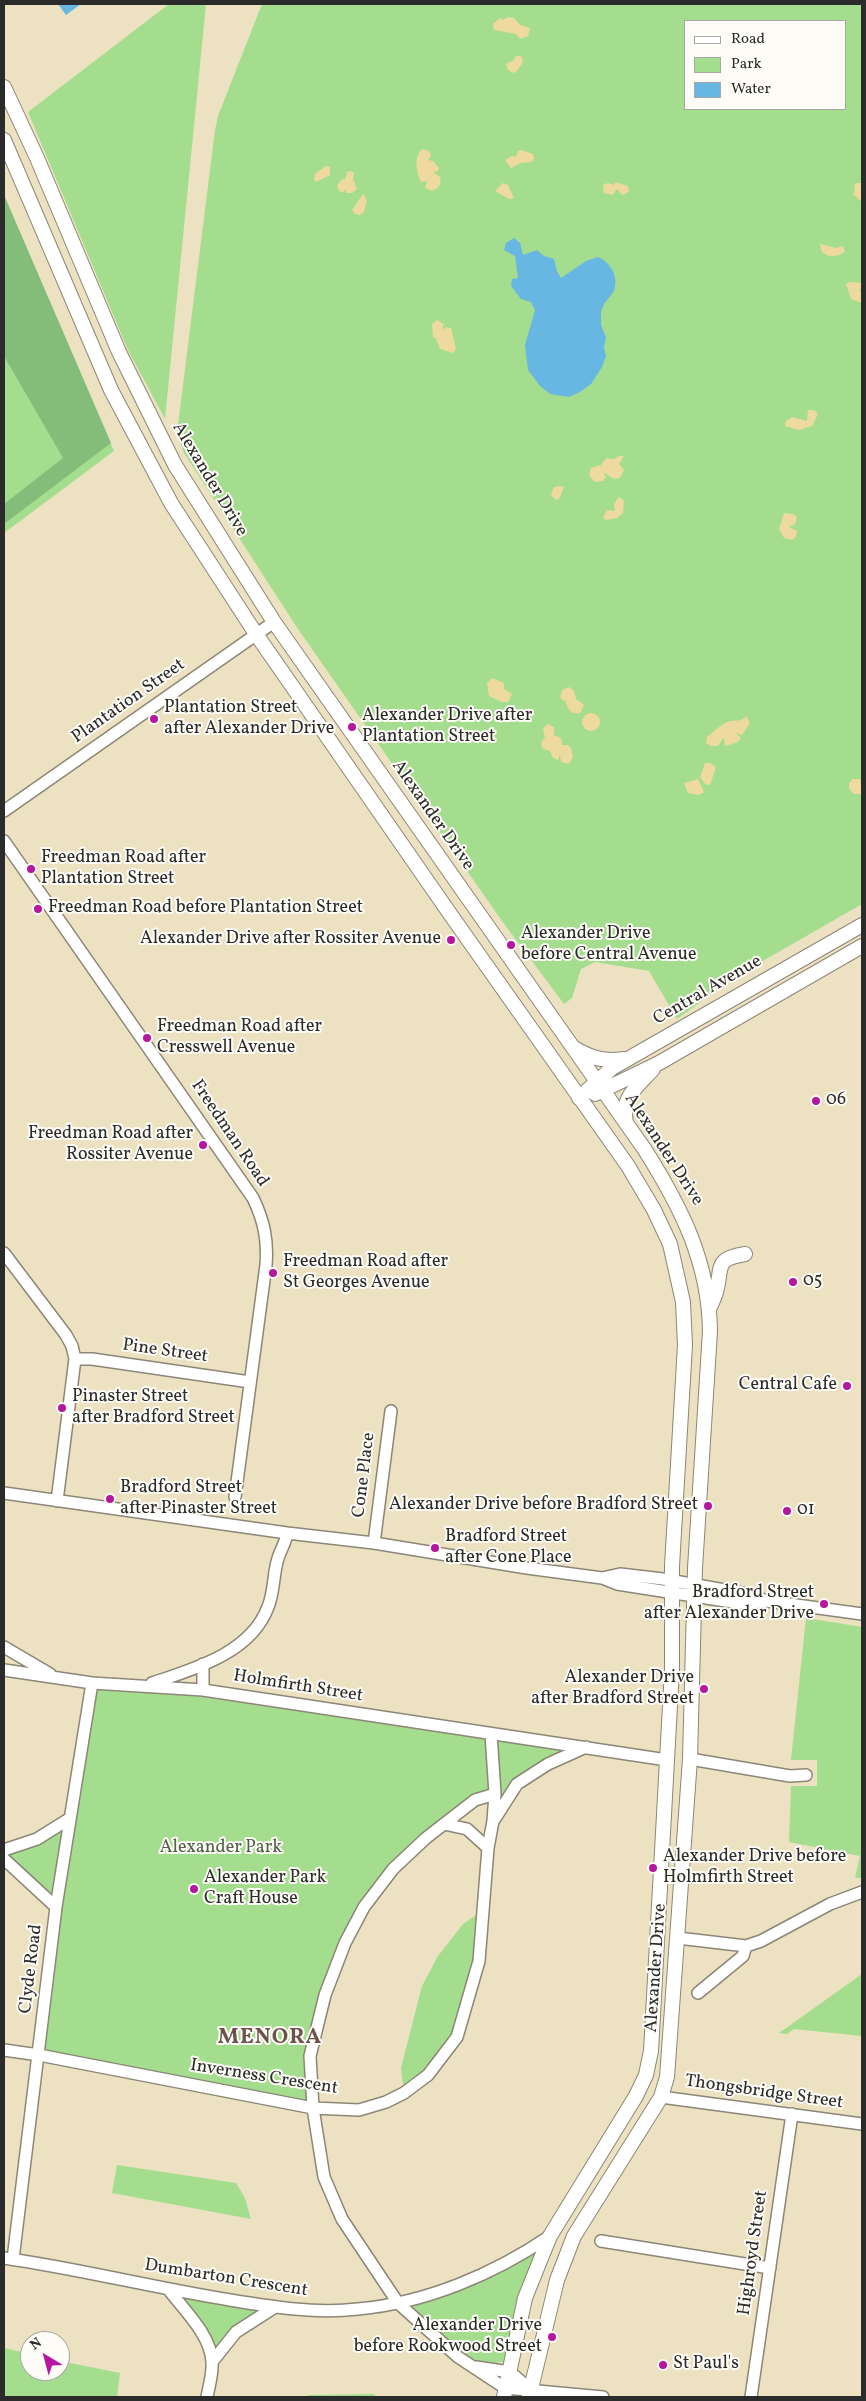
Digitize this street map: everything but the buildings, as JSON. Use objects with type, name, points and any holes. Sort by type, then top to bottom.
[{"type":"main road","name":"Alexander Drive","points":[[4,87],[37,158],[119,352],[175,465],[274,622],[569,1045],[626,1123],[667,1185],[687,1222],[703,1273],[710,1306],[695,1590],[690,1760],[667,2077],[661,2096],[574,2236],[557,2280],[530,2393]]},
{"type":"main road","name":"Alexander Drive","points":[[4,140],[115,398],[171,504],[256,634],[628,1166],[662,1224],[675,1258],[683,1302],[685,1345],[672,1586],[672,1669],[651,2052],[646,2075],[636,2096],[550,2236],[525,2298],[505,2393]]},
{"type":"main road","name":"Central Avenue","points":[[580,1099],[599,1086],[627,1059],[857,928]]},
{"type":"main road","name":"Central Avenue","points":[[599,1086],[659,1062],[862,947]]},
{"type":"main road","points":[[569,1045],[590,1057],[604,1061],[627,1059]]},
{"type":"main road","points":[[626,1123],[624,1110],[626,1100],[659,1062]]},
{"type":"main road","points":[[710,1306],[716,1293],[720,1266],[727,1258],[745,1254]]},
{"type":"street","name":"Plantation Street","points":[[4,811],[274,622]]},
{"type":"street","name":"Freedman Road","points":[[4,841],[253,1198],[260,1212],[267,1247],[235,1497]]},
{"type":"street","points":[[857,928],[862,947]]},
{"type":"street","points":[[4,1253],[66,1335],[72,1346],[75,1359],[58,1501]]},
{"type":"street","name":"Pine Street","points":[[75,1359],[92,1359],[250,1382]]},
{"type":"street","name":"Cone Place","points":[[374,1543],[391,1410]]},
{"type":"street","points":[[4,1493],[287,1533],[374,1543],[602,1578],[617,1584],[672,1586],[695,1590],[745,1604],[767,1601],[862,1614]]},
{"type":"street","points":[[145,1685],[203,1664],[234,1648],[262,1621],[269,1606],[277,1561],[287,1533]]},
{"type":"street","points":[[4,1647],[54,1676]]},
{"type":"street","points":[[203,1664],[203,1690]]},
{"type":"street","name":"Holmfirth Street","points":[[4,1670],[92,1683],[203,1690],[667,1760]]},
{"type":"street","name":"Clyde Road","points":[[8,2259],[39,2054],[56,1907],[92,1683]]},
{"type":"street","name":"Inverness Crescent","points":[[4,2050],[39,2054],[313,2108],[359,2110],[386,2102],[404,2094],[428,2075],[457,2037],[479,1961],[488,1848],[495,1794],[491,1734]]},
{"type":"street","points":[[493,1821],[517,1784],[548,1764],[586,1747]]},
{"type":"street","points":[[690,1760],[790,1776],[806,1775]]},
{"type":"street","points":[[495,1794],[475,1800],[426,1838],[393,1869],[364,1906],[344,1943],[325,1994],[310,2056],[313,2108],[324,2177],[342,2219],[398,2303],[458,2357],[475,2367],[505,2393],[603,2397]]},
{"type":"street","points":[[4,1850],[37,1839],[70,1819]]},
{"type":"street","points":[[444,1824],[467,1829],[488,1848]]},
{"type":"street","points":[[4,1859],[56,1907]]},
{"type":"street","points":[[678,1938],[746,1946],[761,1941],[830,1904],[862,1892]]},
{"type":"street","points":[[698,1993],[743,1956],[746,1946]]},
{"type":"street","name":"Thongsbridge Street","points":[[661,2096],[862,2124]]},
{"type":"street","name":"Highroyd Street","points":[[751,2397],[792,2114]]},
{"type":"street","name":"Dumbarton Crescent","points":[[8,2259],[168,2290],[275,2307],[315,2311],[350,2310],[398,2303],[459,2284],[526,2253],[550,2236]]},
{"type":"street","points":[[601,2241],[770,2268]]},
{"type":"street","points":[[168,2290],[201,2331],[212,2362],[207,2397]]},
{"type":"street","points":[[212,2362],[236,2332],[275,2307]]},
{"type":"street","points":[[475,2367],[510,2372],[530,2393]]},
{"type":"green space","points":[[169,4],[206,4],[165,419],[128,350],[28,112]]},
{"type":"green space","points":[[262,4],[862,4],[862,904],[735,977],[677,1019],[649,971],[595,962],[581,969],[572,998],[564,1004],[502,921],[298,629],[184,453],[177,433],[218,116]]},
{"type":"green space","points":[[4,195],[114,451],[4,533]]},
{"type":"green space","points":[[4,195],[111,443],[4,524],[4,504],[63,458],[4,356]]},
{"type":"green space","points":[[806,1618],[862,1627],[862,1878],[855,1878],[860,1856],[789,1842],[791,1786],[817,1786],[817,1760],[791,1760]]},
{"type":"green space","name":"Alexander Park","points":[[92,1683],[145,1685],[586,1747],[517,1784],[493,1821],[495,1794],[475,1800],[393,1869],[344,1943],[310,2056],[313,2108],[39,2055],[56,1907],[4,1859],[4,1850],[69,1819]]},
{"type":"green space","points":[[482,1911],[479,1961],[457,2037],[404,2093],[401,2068],[422,1986],[438,1956],[463,1924]]},
{"type":"green space","points":[[862,1974],[862,2036],[794,2029],[787,2034],[779,2033]]},
{"type":"green space","points":[[117,2165],[236,2183],[245,2198],[251,2219],[112,2193]]},
{"type":"green space","points":[[550,2236],[506,2361],[475,2367],[398,2303],[459,2284]]},
{"type":"green space","points":[[169,2290],[275,2307],[236,2332],[212,2362],[201,2331]]},
{"type":"green space","points":[[4,2348],[20,2352],[20,2381],[70,2381],[70,2363],[120,2373],[117,2397],[4,2397]]},
{"type":"green space","points":[[374,2394],[377,2397],[305,2397],[308,2395]]},
{"type":"sand","points":[[508,17],[514,18],[520,25],[530,28],[528,36],[520,39],[516,34],[494,30],[493,24],[500,18],[503,20]]},
{"type":"sand","points":[[516,56],[521,56],[523,62],[517,71],[513,73],[508,70],[506,64],[514,60]]},
{"type":"sand","points":[[422,149],[429,151],[431,156],[428,160],[433,161],[439,168],[438,171],[433,172],[439,176],[440,183],[432,191],[425,188],[427,181],[421,182],[418,174],[417,157]]},
{"type":"sand","points":[[521,150],[533,154],[534,160],[520,163],[511,168],[505,160],[512,156],[516,157],[518,151]]},
{"type":"sand","points":[[326,166],[330,167],[330,175],[316,182],[314,179],[315,174]]},
{"type":"sand","points":[[351,171],[354,173],[353,179],[357,189],[352,193],[347,193],[345,189],[344,192],[340,192],[337,186],[342,179],[345,179],[347,172]]},
{"type":"sand","points":[[615,182],[628,186],[629,192],[622,195],[617,189],[613,195],[604,193],[603,185],[608,183],[614,185]]},
{"type":"sand","points":[[503,183],[508,185],[514,198],[509,199],[495,191]]},
{"type":"sand","points":[[862,183],[862,202],[853,194],[855,190],[854,185]]},
{"type":"sand","points":[[363,194],[367,200],[364,212],[360,215],[355,214],[352,210]]},
{"type":"sand","points":[[820,244],[836,248],[843,246],[845,252],[836,256],[830,256],[822,252]]},
{"type":"sand","points":[[850,282],[861,283],[862,286],[859,291],[862,291],[862,303],[851,299],[846,284]]},
{"type":"sand","points":[[437,320],[444,324],[442,330],[446,327],[451,328],[456,349],[453,353],[440,349],[436,339],[433,337],[432,324]]},
{"type":"sand","points":[[808,410],[814,410],[818,414],[812,426],[799,430],[785,426],[785,422],[792,417],[807,421]]},
{"type":"sand","points":[[624,456],[619,464],[624,470],[620,478],[614,479],[603,472],[606,477],[603,481],[595,482],[589,475],[591,468],[601,465],[606,458],[614,459]]},
{"type":"sand","points":[[554,487],[564,487],[559,499],[556,500],[551,495]]},
{"type":"sand","points":[[619,497],[624,501],[623,513],[617,518],[605,520],[603,517],[607,510],[615,511],[614,504]]},
{"type":"sand","points":[[784,513],[793,514],[797,517],[795,524],[789,527],[797,531],[796,537],[792,540],[784,538],[779,529]]},
{"type":"sand","points":[[492,678],[504,683],[504,689],[512,694],[508,702],[502,702],[489,696],[487,683]]},
{"type":"sand","points":[[569,687],[574,691],[576,699],[584,705],[580,713],[570,711],[566,702],[560,698],[562,690]]},
{"type":"sand","points":[[591,713],[597,716],[600,722],[597,728],[591,731],[585,728],[582,722],[585,716]]},
{"type":"sand","points":[[746,716],[750,723],[742,735],[735,732],[741,738],[738,742],[725,746],[724,737],[718,746],[711,746],[706,743],[707,737],[722,725],[730,721],[740,720]]},
{"type":"sand","points":[[547,724],[554,727],[554,735],[561,738],[562,745],[568,745],[571,748],[573,757],[569,764],[561,762],[560,755],[558,760],[553,758],[550,751],[542,748],[541,743],[545,737],[543,729]]},
{"type":"sand","points":[[705,763],[710,763],[716,767],[710,785],[705,784],[700,777]]},
{"type":"sand","points":[[698,779],[704,792],[699,795],[688,793],[684,783]]},
{"type":"sand","points":[[853,779],[860,779],[862,794],[854,794],[849,789],[849,783]]},
{"type":"water","points":[[58,4],[81,4],[66,15]]},
{"type":"water","points":[[514,238],[520,243],[523,255],[537,250],[544,256],[554,259],[561,278],[586,261],[598,257],[610,266],[615,275],[614,291],[604,304],[601,312],[601,325],[606,338],[604,347],[606,356],[602,367],[591,384],[569,397],[550,394],[540,386],[528,370],[525,345],[535,310],[531,302],[521,299],[511,286],[512,279],[518,278],[515,256],[504,250],[506,243]]},
{"type":"place","name":"Plantation Street after Alexander Drive","points":[[154,719]]},
{"type":"place","name":"Alexander Drive after Plantation Street","points":[[352,727]]},
{"type":"place","name":"Freedman Road after Plantation Street","points":[[31,869]]},
{"type":"place","name":"Freedman Road before Plantation Street","points":[[38,909]]},
{"type":"place","name":"Alexander Drive after Rossiter Avenue","points":[[451,940]]},
{"type":"place","name":"Alexander Drive before Central Avenue","points":[[511,945]]},
{"type":"place","name":"Freedman Road after Cresswell Avenue","points":[[147,1038]]},
{"type":"place","name":"06","points":[[816,1101]]},
{"type":"place","name":"Freedman Road after Rossiter Avenue","points":[[203,1145]]},
{"type":"place","name":"Freedman Road after St Georges Avenue","points":[[273,1273]]},
{"type":"place","name":"05","points":[[793,1282]]},
{"type":"place","name":"Central Cafe","points":[[847,1386]]},
{"type":"place","name":"Pinaster Street after Bradford Street","points":[[62,1408]]},
{"type":"place","name":"Bradford Street after Pinaster Street","points":[[110,1499]]},
{"type":"place","name":"Alexander Drive before Bradford Street","points":[[708,1506]]},
{"type":"place","name":"01","points":[[787,1511]]},
{"type":"place","name":"Bradford Street after Cone Place","points":[[435,1548]]},
{"type":"place","name":"Bradford Street after Alexander Drive","points":[[824,1604]]},
{"type":"place","name":"Alexander Drive after Bradford Street","points":[[704,1689]]},
{"type":"place","name":"Alexander Drive before Holmfirth Street","points":[[653,1868]]},
{"type":"place","name":"Alexander Park Craft House","points":[[194,1889]]},
{"type":"place","name":"Alexander Drive before Rookwood Street","points":[[552,2337]]},
{"type":"place","name":"St Paul's","points":[[663,2365]]},
{"type":"district","name":"MENORA","points":[[270,2039]]}]
